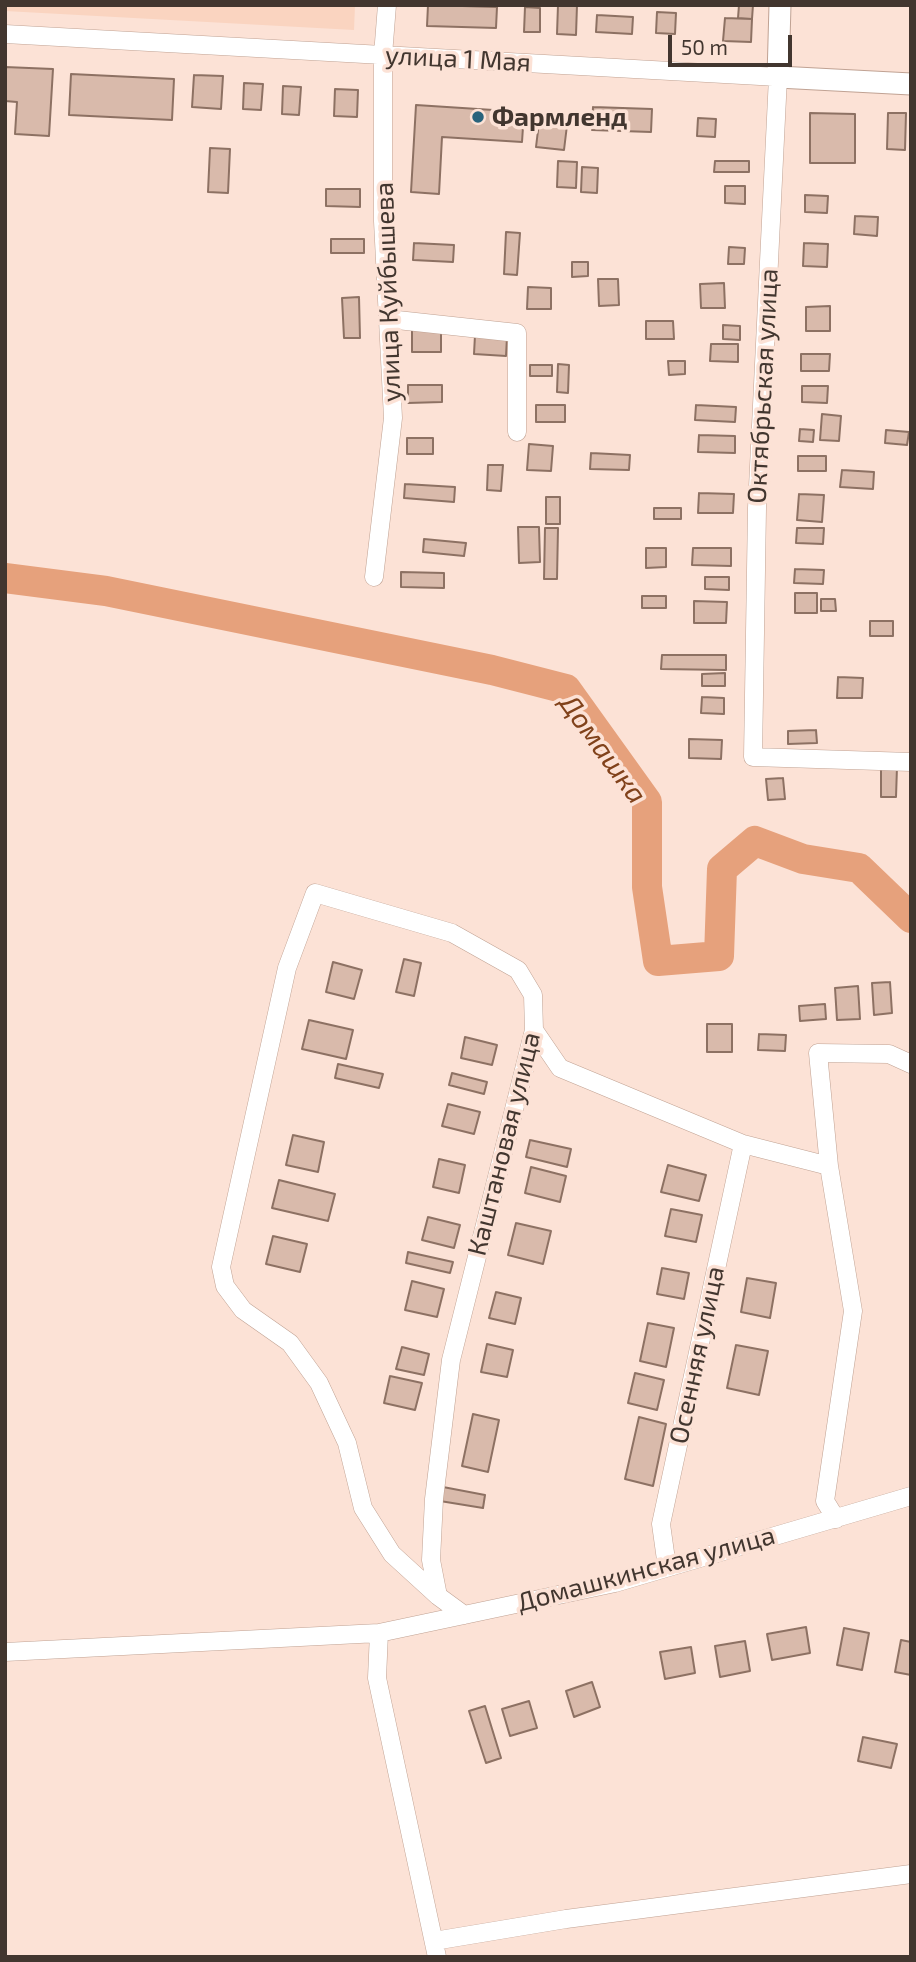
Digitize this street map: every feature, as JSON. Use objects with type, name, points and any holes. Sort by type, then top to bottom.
[{"type":"main road","name":"Октябрьская улица","points":[[778,77],[780,5]]},
{"type":"main road","name":"улица 1 Мая","points":[[778,77],[911,84]]},
{"type":"street","name":"улица Куйбышева","points":[[373,577],[393,418],[383,221],[383,55],[387,5]]},
{"type":"street","name":"улица 1 Мая","points":[[5,34],[778,77]]},
{"type":"street","name":"Октябрьская улица","points":[[778,77],[757,508],[753,757],[764,760],[911,762]]},
{"type":"street","points":[[388,319],[517,333],[517,432]]},
{"type":"street","name":"Каштановая улица","points":[[315,893],[452,933],[518,970],[533,995],[534,1030],[451,1360],[432,1547],[438,1596],[392,1554],[363,1508],[347,1443],[319,1383],[290,1343],[243,1310],[225,1286],[221,1267],[287,968],[315,893]]},
{"type":"street","points":[[534,1030],[560,1068],[743,1144],[829,1166]]},
{"type":"street","points":[[836,1519],[825,1500],[853,1311],[829,1166],[818,1052],[889,1054],[911,1064]]},
{"type":"street","name":"Осенняя улица","points":[[667,1567],[661,1524],[743,1144]]},
{"type":"street","name":"Домашкинская улица","points":[[5,1652],[379,1633],[615,1583],[911,1496]]},
{"type":"street","points":[[438,1596],[464,1615]]},
{"type":"street","points":[[379,1633],[377,1678],[435,1949],[566,1919],[911,1874]]},
{"type":"shaded area","points":[[5,5],[355,5],[354,30],[5,11]]},
{"type":"building","points":[[428,5],[497,7],[496,28],[427,26]]},
{"type":"building","points":[[558,5],[577,5],[576,35],[557,34]]},
{"type":"building","points":[[739,5],[753,5],[752,19],[738,18]]},
{"type":"building","points":[[525,7],[540,8],[540,32],[524,32]]},
{"type":"building","points":[[657,12],[676,13],[675,34],[656,33]]},
{"type":"building","points":[[597,15],[633,17],[632,34],[596,32]]},
{"type":"building","points":[[725,18],[752,19],[751,42],[723,41]]},
{"type":"building","points":[[5,67],[53,69],[49,136],[15,134],[17,102],[5,101]]},
{"type":"building","points":[[71,74],[174,79],[172,120],[69,115]]},
{"type":"building","points":[[194,75],[223,76],[221,109],[192,107]]},
{"type":"building","points":[[244,83],[263,84],[261,110],[243,109]]},
{"type":"building","points":[[283,86],[301,87],[299,115],[282,114]]},
{"type":"building","points":[[335,89],[358,90],[357,117],[334,116]]},
{"type":"building","points":[[416,105],[524,112],[522,142],[442,137],[439,194],[411,192]]},
{"type":"building","points":[[593,107],[652,109],[651,132],[592,130]]},
{"type":"building","points":[[810,113],[855,114],[855,163],[810,163]]},
{"type":"building","points":[[888,113],[906,113],[905,150],[887,149]]},
{"type":"building","points":[[540,114],[568,117],[564,150],[536,147]]},
{"type":"building","points":[[698,118],[716,119],[715,137],[697,136]]},
{"type":"building","points":[[210,148],[230,149],[228,193],[208,192]]},
{"type":"building","points":[[558,161],[577,162],[576,188],[557,187]]},
{"type":"building","points":[[715,161],[749,161],[749,172],[714,172]]},
{"type":"building","points":[[582,167],[598,168],[597,193],[581,192]]},
{"type":"building","points":[[725,186],[745,186],[745,204],[725,203]]},
{"type":"building","points":[[326,189],[360,189],[360,207],[326,206]]},
{"type":"building","points":[[805,195],[828,196],[827,213],[805,212]]},
{"type":"building","points":[[855,216],[878,217],[877,236],[854,234]]},
{"type":"building","points":[[506,232],[520,233],[517,275],[504,274]]},
{"type":"building","points":[[331,239],[364,239],[364,253],[331,253]]},
{"type":"building","points":[[414,243],[454,245],[453,262],[413,260]]},
{"type":"building","points":[[804,243],[828,244],[827,267],[803,266]]},
{"type":"building","points":[[729,247],[745,248],[744,264],[728,264]]},
{"type":"building","points":[[572,262],[588,262],[588,276],[572,277]]},
{"type":"building","points":[[598,279],[618,279],[619,305],[599,306]]},
{"type":"building","points":[[724,283],[725,308],[701,308],[700,284]]},
{"type":"building","points":[[528,287],[551,288],[551,309],[527,309]]},
{"type":"building","points":[[359,297],[360,338],[344,338],[342,298]]},
{"type":"building","points":[[830,306],[830,331],[806,331],[806,307]]},
{"type":"building","points":[[646,321],[673,321],[674,339],[646,339]]},
{"type":"building","points":[[723,325],[740,326],[740,340],[723,339]]},
{"type":"building","points":[[412,327],[441,327],[441,352],[412,352]]},
{"type":"building","points":[[475,335],[507,337],[506,356],[474,354]]},
{"type":"building","points":[[711,344],[738,344],[738,362],[710,361]]},
{"type":"building","points":[[801,354],[830,354],[829,371],[801,371]]},
{"type":"building","points":[[668,361],[685,361],[685,374],[669,375]]},
{"type":"building","points":[[558,364],[569,365],[568,393],[557,392]]},
{"type":"building","points":[[530,365],[552,365],[552,376],[530,376]]},
{"type":"building","points":[[408,385],[442,385],[442,402],[408,403]]},
{"type":"building","points":[[802,386],[828,386],[827,403],[802,402]]},
{"type":"building","points":[[536,405],[565,405],[565,422],[536,422]]},
{"type":"building","points":[[696,405],[736,407],[735,422],[695,420]]},
{"type":"building","points":[[822,414],[841,416],[839,441],[820,440]]},
{"type":"building","points":[[800,429],[814,430],[813,442],[799,441]]},
{"type":"building","points":[[886,430],[909,432],[907,445],[885,443]]},
{"type":"building","points":[[699,435],[735,436],[735,453],[698,452]]},
{"type":"building","points":[[407,438],[433,438],[433,454],[407,454]]},
{"type":"building","points":[[529,444],[553,446],[551,471],[527,470]]},
{"type":"building","points":[[591,453],[630,455],[629,470],[590,469]]},
{"type":"building","points":[[798,456],[826,456],[826,471],[798,471]]},
{"type":"building","points":[[488,465],[503,465],[501,491],[487,490]]},
{"type":"building","points":[[842,470],[874,472],[873,489],[840,487]]},
{"type":"building","points":[[405,484],[455,487],[454,502],[404,498]]},
{"type":"building","points":[[699,493],[734,494],[733,513],[698,513]]},
{"type":"building","points":[[799,494],[824,495],[822,522],[797,520]]},
{"type":"building","points":[[546,497],[560,497],[560,524],[546,524]]},
{"type":"building","points":[[654,508],[681,508],[681,519],[654,519]]},
{"type":"building","points":[[518,527],[539,527],[540,562],[519,563]]},
{"type":"building","points":[[545,528],[558,528],[557,579],[544,579]]},
{"type":"building","points":[[797,528],[824,528],[823,544],[796,543]]},
{"type":"building","points":[[424,539],[466,543],[464,556],[423,552]]},
{"type":"building","points":[[646,548],[666,548],[666,567],[646,568]]},
{"type":"building","points":[[693,548],[731,548],[731,566],[692,565]]},
{"type":"building","points":[[795,569],[824,570],[823,584],[794,583]]},
{"type":"building","points":[[401,572],[444,573],[444,588],[401,587]]},
{"type":"building","points":[[705,577],[729,577],[729,590],[705,589]]},
{"type":"building","points":[[795,593],[817,593],[817,613],[795,613]]},
{"type":"building","points":[[642,596],[666,596],[666,608],[642,608]]},
{"type":"building","points":[[821,599],[835,599],[836,611],[821,611]]},
{"type":"building","points":[[694,601],[727,602],[726,623],[694,623]]},
{"type":"building","points":[[870,621],[893,621],[893,636],[870,636]]},
{"type":"building","points":[[662,655],[726,655],[726,670],[661,669]]},
{"type":"building","points":[[725,673],[725,686],[702,686],[702,674]]},
{"type":"building","points":[[838,677],[863,678],[862,698],[837,698]]},
{"type":"building","points":[[702,697],[724,698],[724,714],[701,713]]},
{"type":"building","points":[[816,730],[817,743],[788,744],[788,731]]},
{"type":"building","points":[[689,739],[722,740],[721,759],[689,758]]},
{"type":"building","points":[[881,767],[897,767],[896,797],[881,797]]},
{"type":"building","points":[[783,778],[785,799],[768,800],[766,779]]},
{"type":"building","points":[[404,959],[421,963],[414,996],[396,992]]},
{"type":"building","points":[[333,962],[362,970],[354,999],[326,992]]},
{"type":"building","points":[[890,982],[892,1013],[874,1015],[872,983]]},
{"type":"building","points":[[858,986],[860,1019],[837,1020],[835,988]]},
{"type":"building","points":[[825,1004],[826,1019],[800,1021],[799,1006]]},
{"type":"building","points":[[309,1020],[353,1030],[346,1059],[302,1049]]},
{"type":"building","points":[[707,1024],[732,1024],[732,1052],[707,1052]]},
{"type":"building","points":[[759,1034],[786,1035],[785,1051],[758,1050]]},
{"type":"building","points":[[465,1037],[497,1045],[492,1065],[461,1058]]},
{"type":"building","points":[[338,1064],[383,1074],[379,1088],[335,1078]]},
{"type":"building","points":[[452,1073],[487,1082],[484,1094],[449,1085]]},
{"type":"building","points":[[448,1104],[480,1112],[474,1134],[442,1126]]},
{"type":"building","points":[[293,1135],[324,1142],[318,1172],[286,1165]]},
{"type":"building","points":[[530,1140],[571,1149],[567,1167],[526,1157]]},
{"type":"building","points":[[439,1159],[465,1165],[459,1193],[433,1187]]},
{"type":"building","points":[[668,1165],[706,1175],[699,1201],[661,1192]]},
{"type":"building","points":[[531,1167],[566,1176],[560,1202],[525,1193]]},
{"type":"building","points":[[279,1180],[335,1194],[328,1221],[272,1208]]},
{"type":"building","points":[[671,1209],[702,1215],[696,1242],[665,1236]]},
{"type":"building","points":[[428,1217],[460,1225],[454,1248],[422,1240]]},
{"type":"building","points":[[516,1223],[551,1231],[543,1264],[508,1255]]},
{"type":"building","points":[[273,1236],[307,1244],[300,1272],[266,1264]]},
{"type":"building","points":[[408,1252],[453,1262],[450,1273],[406,1263]]},
{"type":"building","points":[[662,1268],[689,1273],[684,1299],[657,1294]]},
{"type":"building","points":[[747,1278],[776,1283],[770,1318],[741,1312]]},
{"type":"building","points":[[412,1281],[444,1289],[437,1317],[405,1310]]},
{"type":"building","points":[[496,1292],[521,1298],[515,1324],[489,1318]]},
{"type":"building","points":[[648,1323],[674,1328],[666,1367],[640,1361]]},
{"type":"building","points":[[487,1344],[513,1350],[507,1377],[481,1372]]},
{"type":"building","points":[[736,1345],[768,1351],[759,1395],[727,1388]]},
{"type":"building","points":[[402,1347],[429,1354],[424,1375],[396,1369]]},
{"type":"building","points":[[635,1373],[664,1380],[657,1410],[628,1403]]},
{"type":"building","points":[[390,1376],[422,1383],[415,1410],[384,1403]]},
{"type":"building","points":[[473,1414],[499,1420],[488,1472],[462,1466]]},
{"type":"building","points":[[639,1417],[666,1424],[653,1486],[625,1479]]},
{"type":"building","points":[[443,1487],[485,1495],[483,1508],[440,1501]]},
{"type":"building","points":[[806,1627],[810,1653],[772,1660],[767,1634]]},
{"type":"building","points":[[844,1628],[869,1633],[862,1670],[837,1665]]},
{"type":"building","points":[[901,1640],[911,1642],[911,1675],[895,1672]]},
{"type":"building","points":[[745,1641],[750,1671],[720,1677],[715,1646]]},
{"type":"building","points":[[691,1647],[695,1673],[665,1679],[660,1652]]},
{"type":"building","points":[[592,1682],[600,1707],[574,1717],[566,1691]]},
{"type":"building","points":[[529,1701],[537,1728],[510,1736],[502,1709]]},
{"type":"building","points":[[485,1706],[501,1758],[486,1763],[469,1711]]},
{"type":"building","points":[[863,1737],[897,1744],[891,1768],[858,1761]]},
{"type":"waterway","name":"Домашка","points":[[5,578],[106,591],[492,670],[566,689],[647,802],[647,887],[658,961],[719,956],[722,869],[755,841],[803,859],[859,868],[911,918]]},
{"type":"place","name":"Фармленд","points":[[478,117]]}]
